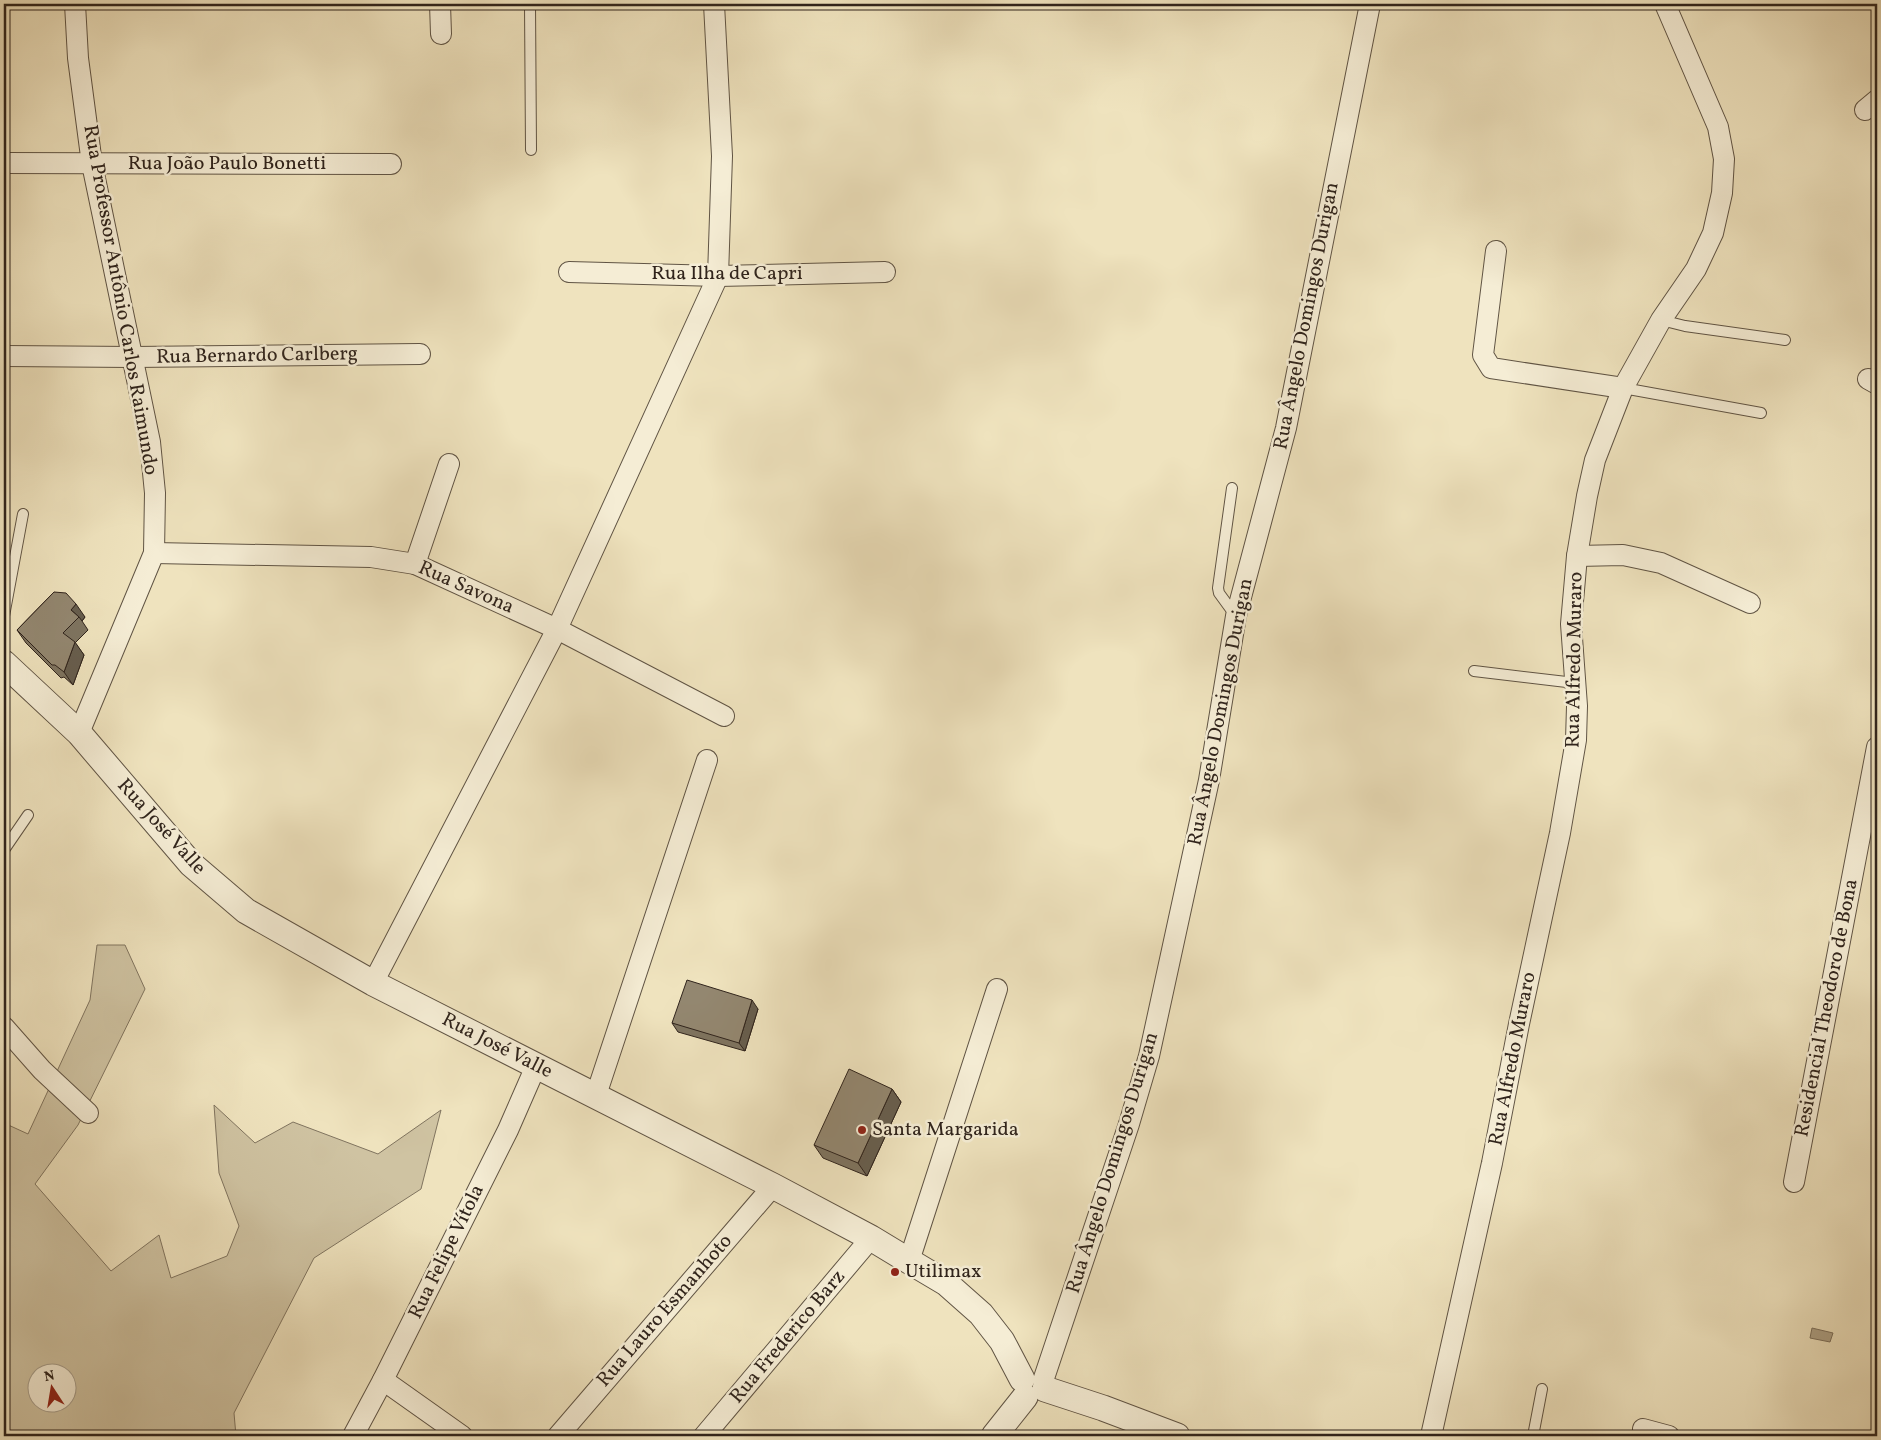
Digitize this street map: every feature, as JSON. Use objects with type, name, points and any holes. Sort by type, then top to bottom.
[{"type":"street","name":"Rua Professor Antônio Carlos Raimundo","points":[[76,4],[78,58],[92,164],[150,442],[155,493],[154,553],[79,733]]},
{"type":"street","points":[[440,4],[441,34]]},
{"type":"street","points":[[373,983],[556,629],[718,276],[722,156],[714,4]]},
{"type":"street","name":"Rua Ângelo Domingos Durigan","points":[[994,1436],[1034,1387],[1131,1117],[1149,1056],[1209,780],[1236,616],[1286,428],[1370,4]]},
{"type":"street","name":"Rua Alfredo Muraro","points":[[1430,1436],[1492,1163],[1519,1024],[1560,833],[1576,740],[1577,706],[1571,624],[1576,556],[1587,496],[1596,460],[1623,388],[1661,320],[1696,269],[1713,233],[1722,193],[1724,159],[1718,127],[1665,4]]},
{"type":"street","name":"Rua João Paulo Bonetti","points":[[4,163],[391,164]]},
{"type":"street","points":[[1496,250],[1482,355],[1491,368],[1623,388]]},
{"type":"street","name":"Rua Ilha de Capri","points":[[569,272],[718,276],[885,272]]},
{"type":"street","name":"Rua Bernardo Carlberg","points":[[4,356],[133,357],[420,354]]},
{"type":"street","points":[[416,564],[449,464]]},
{"type":"street","name":"Rua Savona","points":[[154,553],[371,558],[416,564],[556,629],[724,716]]},
{"type":"street","points":[[1576,556],[1623,556],[1661,563],[1750,603]]},
{"type":"street","name":"Rua José Valle","points":[[4,664],[79,733],[191,864],[246,911],[373,983],[596,1095],[871,1238],[946,1283],[981,1314],[1034,1387]]},
{"type":"street","name":"Residencial Theodoro de Bona","points":[[1794,1182],[1877,747]]},
{"type":"street","points":[[596,1095],[707,760]]},
{"type":"street","points":[[909,1261],[997,989]]},
{"type":"street","points":[[4,1027],[42,1070],[88,1113]]},
{"type":"street","name":"Rua Felipe Vítola","points":[[353,1436],[508,1130],[536,1066]]},
{"type":"street","name":"Rua Lauro Esmanhoto","points":[[558,1436],[773,1186]]},
{"type":"street","name":"Rua Frederico Barz","points":[[704,1436],[871,1238]]},
{"type":"street","points":[[383,1380],[462,1436]]},
{"type":"street","points":[[1034,1387],[1103,1408],[1176,1436]]},
{"type":"street","points":[[1643,1429],[1669,1436]]},
{"type":"lane","points":[[530,4],[531,150]]},
{"type":"lane","points":[[1661,320],[1685,326],[1785,340]]},
{"type":"lane","points":[[1623,388],[1761,413]]},
{"type":"lane","points":[[1232,488],[1218,588],[1219,593],[1236,616]]},
{"type":"lane","points":[[4,616],[23,514]]},
{"type":"lane","points":[[1474,671],[1575,683]]},
{"type":"lane","points":[[4,850],[28,815]]},
{"type":"lane","points":[[1533,1436],[1542,1389]]},
{"type":"shaded area","points":[[97,945],[125,945],[145,989],[78,1125],[35,1184],[111,1271],[159,1235],[171,1278],[227,1256],[239,1226],[219,1173],[214,1105],[255,1143],[293,1122],[378,1154],[441,1110],[421,1189],[314,1258],[234,1413],[236,1436],[4,1436],[4,1123],[28,1134],[90,1000]]},
{"type":"shaded area","points":[[1812,1328],[1833,1333],[1830,1342],[1810,1338]]},
{"type":"building","points":[[54,592],[66,593],[76,604],[71,610],[79,617],[63,633],[75,642],[64,672],[55,665],[52,665],[17,630]]},
{"type":"building","points":[[687,980],[752,1000],[739,1043],[672,1023]]},
{"type":"building","name":"Santa Margarida","points":[[849,1069],[892,1089],[858,1163],[814,1145]]},
{"type":"place","name":"Santa Margarida","points":[[862,1130]]},
{"type":"place","name":"Utilimax","points":[[895,1272]]}]
